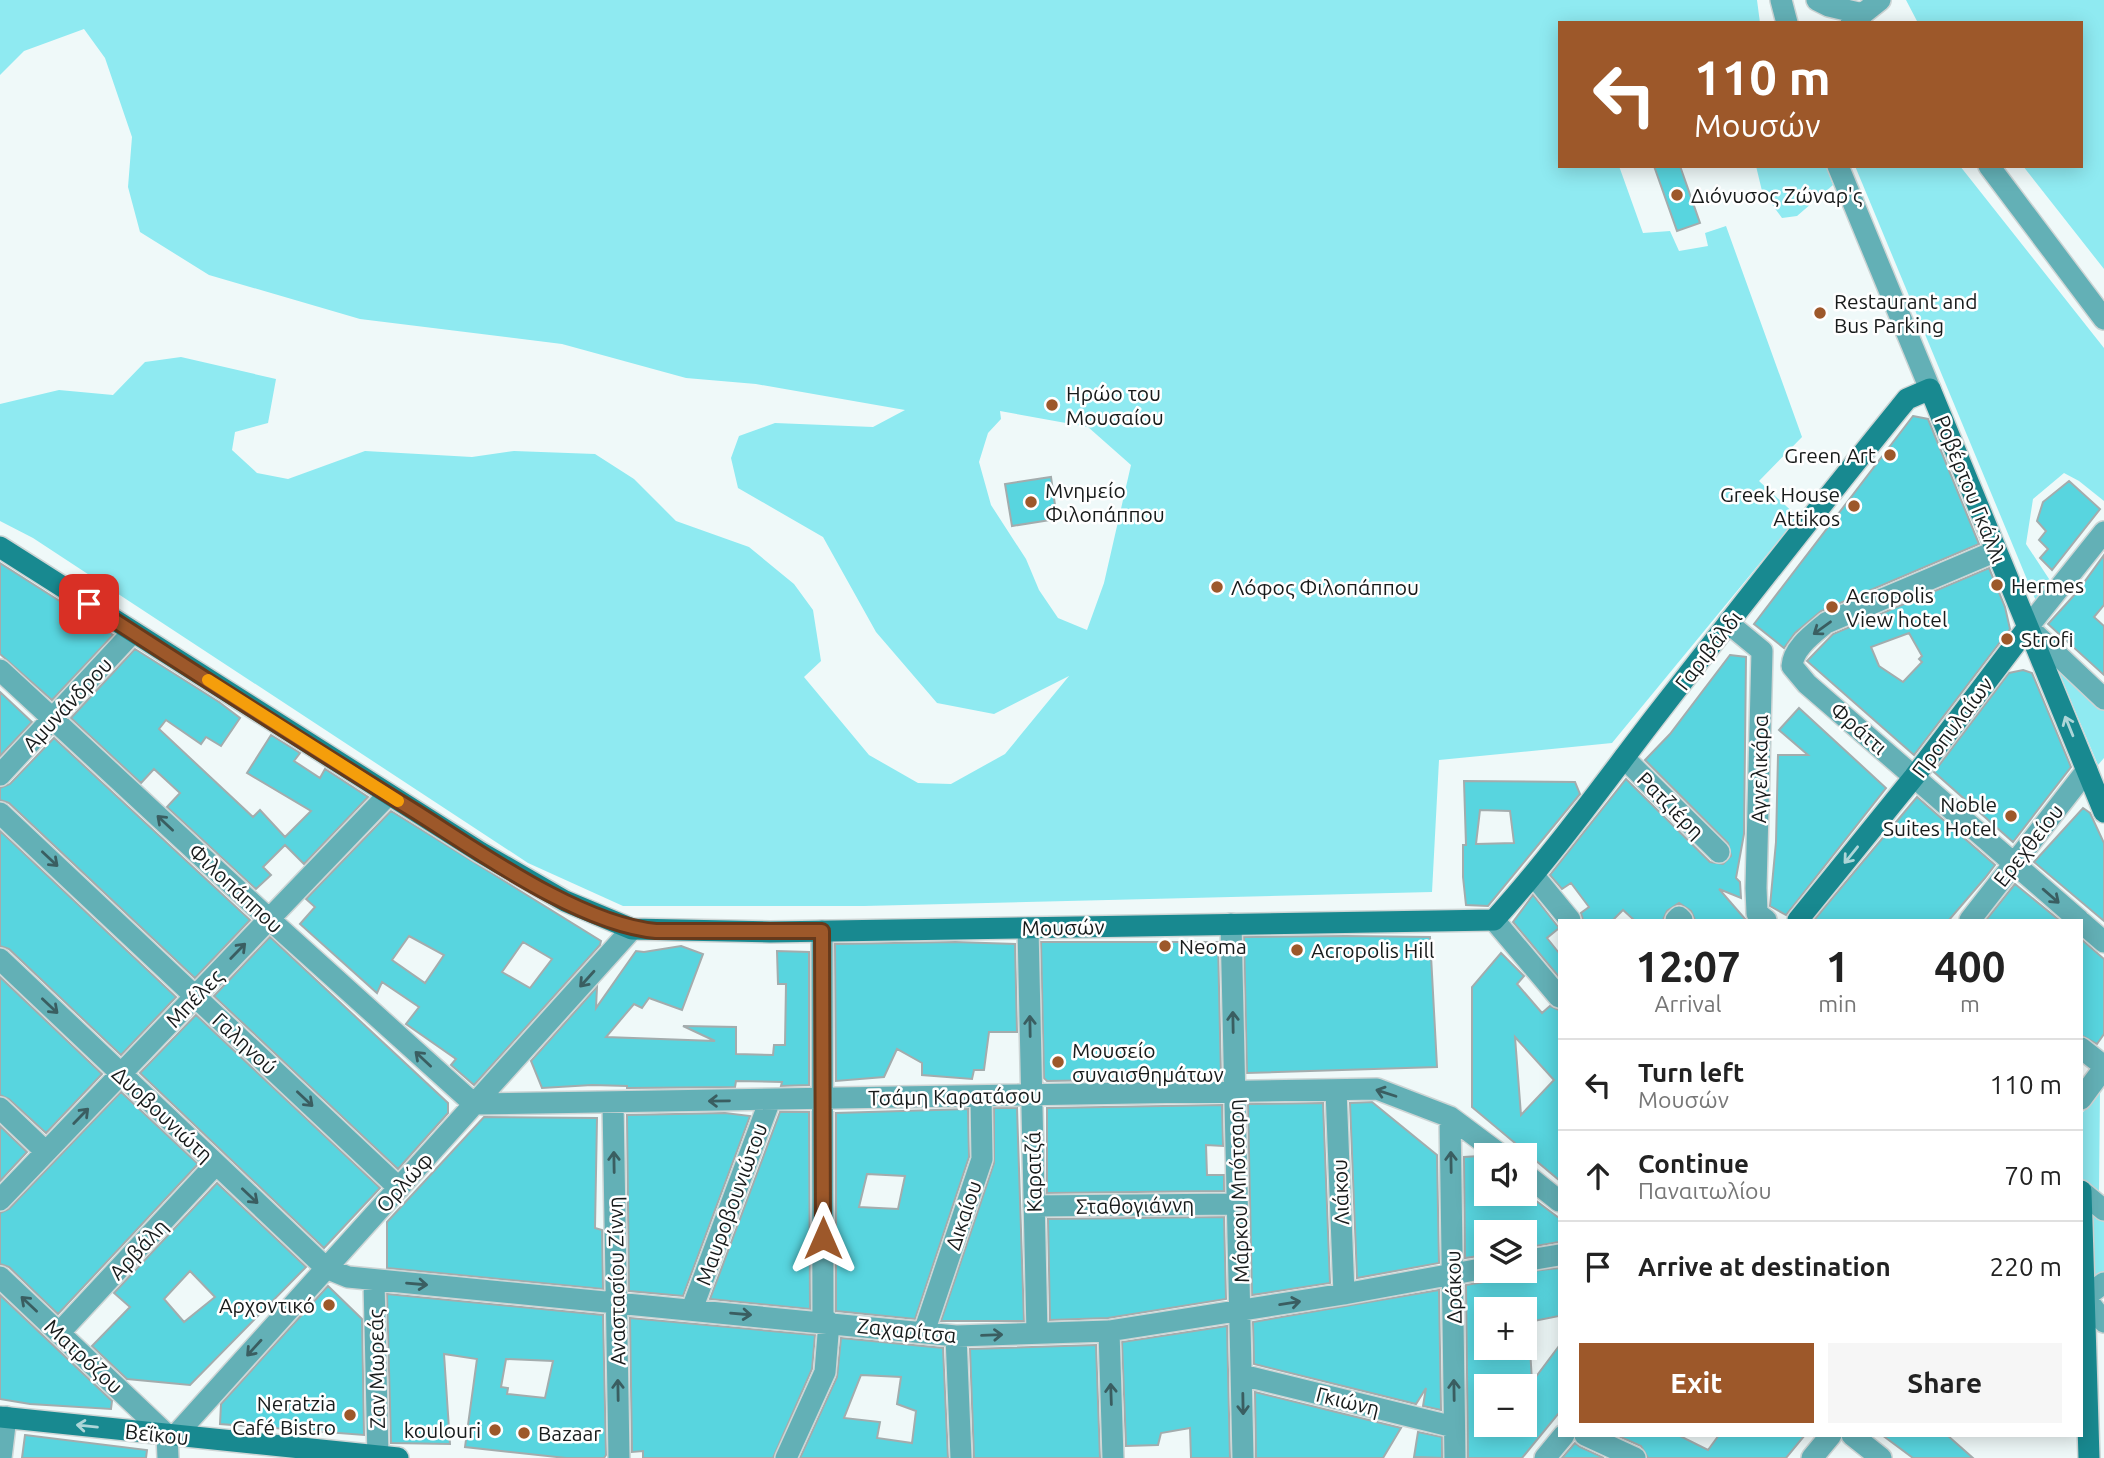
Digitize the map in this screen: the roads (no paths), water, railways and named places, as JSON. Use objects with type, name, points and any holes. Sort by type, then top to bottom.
[{"type":"street","points":[[1781,0],[1786,21]]},
{"type":"street","points":[[1817,0],[1861,15],[1880,0]]},
{"type":"street","name":"Ροβέρτου Γκάλλι","points":[[1839,168],[2104,812]]},
{"type":"street","points":[[1991,168],[2104,319]]},
{"type":"street","name":"Γαριβάλδι","points":[[1494,920],[1534,876],[1728,623],[1907,399],[1930,389]]},
{"type":"street","name":"Προπυλαίων","points":[[1799,919],[1914,777],[2104,532]]},
{"type":"street","points":[[0,547],[388,795],[565,901],[632,929]]},
{"type":"street","name":"Φράττι","points":[[1996,551],[1826,623],[1793,658],[1792,666],[1797,674],[2078,919]]},
{"type":"street","name":"Αγγελικάρα","points":[[1728,623],[1762,651],[1756,888],[1757,912],[1765,919]]},
{"type":"street","points":[[2028,627],[2104,699]]},
{"type":"street","name":"Αμυνάνδρου","points":[[0,775],[133,632]]},
{"type":"street","name":"Φιλοπάππου","points":[[0,670],[474,1104]]},
{"type":"street","name":"Ρατζιέρη","points":[[1624,758],[1719,852]]},
{"type":"street","name":"Ερεχθείου","points":[[1971,919],[2087,770]]},
{"type":"street","name":"Μπέλες","points":[[0,1200],[388,795]]},
{"type":"street","name":"Γαληνού","points":[[0,813],[399,1188]]},
{"type":"street","points":[[1534,876],[1569,919]]},
{"type":"street","points":[[1494,920],[1558,997]]},
{"type":"street","name":"Μουσών","points":[[632,929],[822,931],[1494,920]]},
{"type":"street","name":"Μάρκου Μπότσαρη","points":[[1231,924],[1243,1458]]},
{"type":"street","name":"Φράττι","points":[[2083,924],[2104,942]]},
{"type":"street","name":"Καρατζά","points":[[1028,928],[1037,1333]]},
{"type":"street","name":"Ορλώφ","points":[[171,1436],[632,929]]},
{"type":"street","points":[[786,1458],[825,1372],[822,931]]},
{"type":"street","name":"Δυοβουνιώτη","points":[[0,959],[326,1268]]},
{"type":"street","points":[[2083,1050],[2104,1067],[2083,1096]]},
{"type":"street","name":"Τσάμη Καρατάσου","points":[[474,1104],[1235,1090],[1377,1090],[1450,1117],[1486,1143]]},
{"type":"street","name":"Λιάκου","points":[[1336,1090],[1344,1294]]},
{"type":"street","name":"Δικαίου","points":[[924,1332],[982,1159],[981,1096]]},
{"type":"street","name":"Μαυροβουνιώτου","points":[[692,1309],[770,1100]]},
{"type":"street","name":"Αναστασίου Ζίννη","points":[[613,1103],[619,1458]]},
{"type":"street","points":[[0,1108],[46,1152]]},
{"type":"street","name":"Δράκου","points":[[1450,1117],[1455,1458]]},
{"type":"street","name":"Αρβάλη","points":[[59,1333],[216,1164]]},
{"type":"street","points":[[1537,1183],[1558,1200]]},
{"type":"street","points":[[2083,1192],[2104,1210]]},
{"type":"street","name":"Σταθογιάννη","points":[[1034,1206],[1236,1204]]},
{"type":"street","points":[[2083,1226],[2089,1458]]},
{"type":"street","points":[[1537,1259],[1558,1255]]},
{"type":"street","name":"Ζαχαρίτσα","points":[[326,1268],[348,1277],[374,1281],[957,1336],[1109,1331],[1344,1294],[1474,1270]]},
{"type":"street","name":"Ματρόζου","points":[[0,1277],[171,1436]]},
{"type":"street","name":"Ζαν Μωρεάς","points":[[374,1281],[385,1457]]},
{"type":"street","points":[[2085,1297],[2104,1283]]},
{"type":"street","points":[[2085,1297],[2104,1322]]},
{"type":"street","points":[[1109,1331],[1113,1458]]},
{"type":"street","points":[[957,1336],[961,1458]]},
{"type":"street","name":"Γκιώνη","points":[[1242,1375],[1454,1427]]},
{"type":"street","points":[[1,1458],[3,1417]]},
{"type":"street","name":"Βεΐκου","points":[[3,1417],[385,1457]]},
{"type":"street","points":[[168,1458],[171,1436]]},
{"type":"street","points":[[1545,1458],[1562,1437]]},
{"type":"street","points":[[1589,1437],[1635,1458]]},
{"type":"street","points":[[1812,1458],[1829,1437]]},
{"type":"street","points":[[1855,1437],[1881,1458]]},
{"type":"place","name":"Διόνυσος Ζώναρ'ς","points":[[1677,195]]},
{"type":"place","name":"Restaurant and Bus Parking","points":[[1820,313]]},
{"type":"place","name":"Ηρώο του Μουσαίου","points":[[1052,405]]},
{"type":"place","name":"Green Art","points":[[1890,455]]},
{"type":"place","name":"Μνημείο Φιλοπάππου","points":[[1031,502]]},
{"type":"place","name":"Greek House Attikos","points":[[1854,506]]},
{"type":"place","name":"Hermes","points":[[1997,585]]},
{"type":"place","name":"Λόφος Φιλοπάππου","points":[[1217,587]]},
{"type":"place","name":"Acropolis View hotel","points":[[1832,607]]},
{"type":"place","name":"Strofi","points":[[2007,639]]},
{"type":"place","name":"Noble Suites Hotel","points":[[2011,816]]},
{"type":"place","name":"Neoma","points":[[1165,946]]},
{"type":"place","name":"Acropolis Hill","points":[[1297,950]]},
{"type":"place","name":"Μουσείο συναισθημάτων","points":[[1058,1062]]},
{"type":"place","name":"Αρχοντικό","points":[[329,1305]]},
{"type":"place","name":"Neratzia Café Bistro","points":[[350,1415]]},
{"type":"place","name":"koulouri","points":[[495,1430]]},
{"type":"place","name":"Bazaar","points":[[524,1433]]}]
